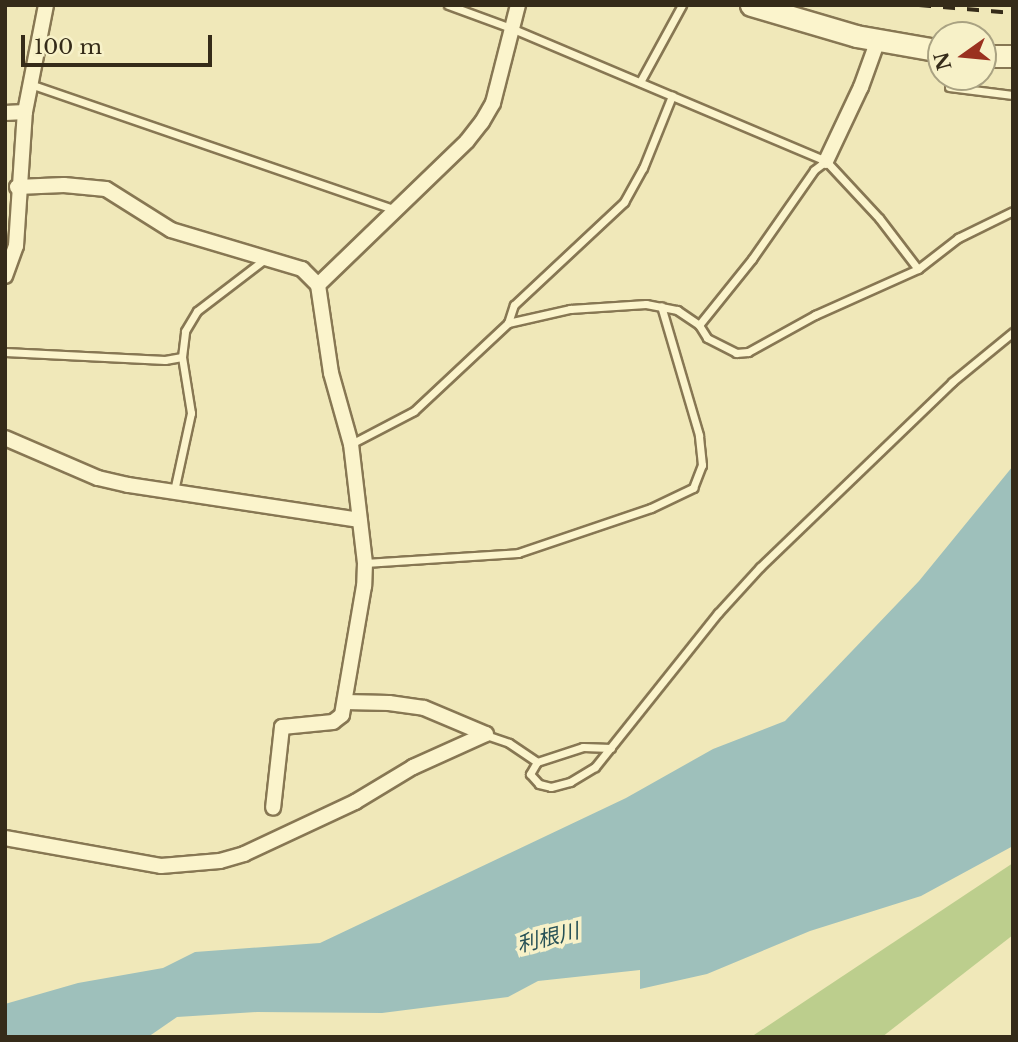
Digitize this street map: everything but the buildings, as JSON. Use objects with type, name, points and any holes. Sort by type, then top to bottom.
[{"type":"main road","points":[[751,5],[878,40],[927,49]]},
{"type":"street","points":[[5,276],[16,246],[17,187],[25,112],[46,5]]},
{"type":"street","points":[[318,285],[467,141],[482,122],[493,103],[518,5]]},
{"type":"street","points":[[826,161],[862,87],[878,40]]},
{"type":"street","points":[[5,113],[25,112]]},
{"type":"street","points":[[17,187],[64,185],[106,189],[171,230],[302,269],[318,285],[331,373],[351,444],[365,563],[345,702],[340,720],[282,727],[273,808]]},
{"type":"street","points":[[5,438],[98,478],[359,520]]},
{"type":"street","points":[[345,702],[389,703],[425,708],[486,734]]},
{"type":"street","points":[[5,838],[160,866],[220,862],[244,854],[355,802],[413,767],[486,734]]},
{"type":"lane","points":[[448,5],[511,28],[826,161],[878,218],[918,269]]},
{"type":"lane","points":[[639,82],[682,5]]},
{"type":"lane","points":[[29,84],[394,209]]},
{"type":"lane","points":[[972,91],[1006,97],[1013,95]]},
{"type":"lane","points":[[351,444],[414,411],[508,323],[514,305],[624,202],[643,168],[671,96]]},
{"type":"lane","points":[[699,325],[752,259],[814,170],[826,161]]},
{"type":"lane","points":[[508,323],[570,309],[646,304],[677,310],[699,325],[708,338],[724,348],[736,353],[748,352],[815,315],[918,269],[958,238],[1013,211]]},
{"type":"lane","points":[[174,491],[191,413],[181,345],[186,331],[197,311],[265,259]]},
{"type":"lane","points":[[365,563],[518,553],[651,508],[693,488],[702,465],[699,435],[661,306]]},
{"type":"lane","points":[[611,748],[583,747],[537,762],[530,774],[539,784],[551,788],[570,782],[595,767],[611,748],[718,613],[760,567],[952,382],[1013,332]]},
{"type":"lane","points":[[5,352],[182,358]]},
{"type":"lane","points":[[486,734],[509,743],[537,762]]},
{"type":"green space","points":[[1013,863],[1013,935],[882,1037],[751,1037]]},
{"type":"water","name":"利根川","points":[[1013,466],[1013,846],[921,896],[810,931],[707,974],[640,989],[640,970],[538,981],[508,997],[382,1013],[257,1012],[177,1017],[148,1037],[5,1037],[5,1004],[78,983],[163,968],[195,952],[320,943],[626,798],[713,749],[785,721],[919,581]]},
{"type":"railway","points":[[919,5],[1013,13]]}]
